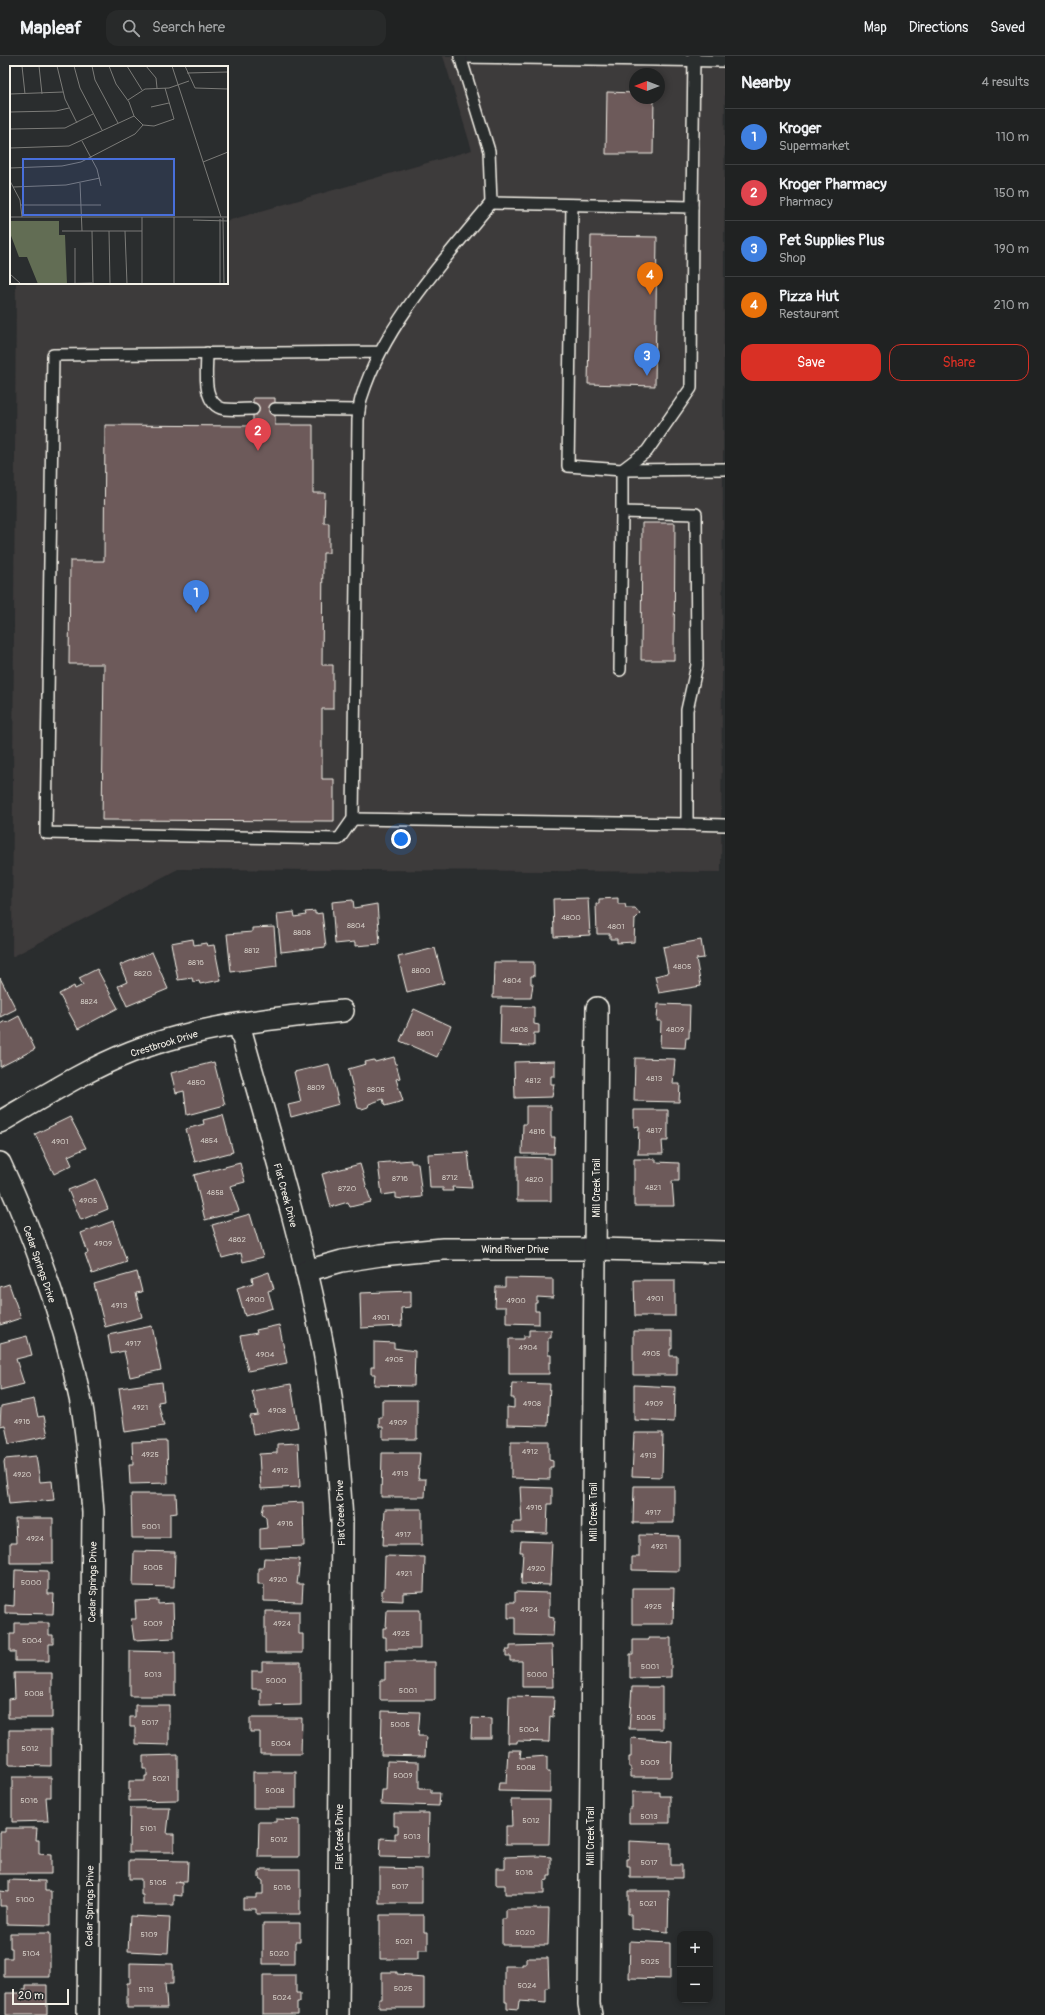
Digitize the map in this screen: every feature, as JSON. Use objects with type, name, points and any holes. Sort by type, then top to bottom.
[{"type":"street","name":"Mill Creek Trail","points":[[591,2015],[589,1988],[597,1008]]},
{"type":"street","name":"Crestbrook Drive","points":[[0,1122],[87,1072],[132,1052],[176,1037],[239,1024],[343,1011]]},
{"type":"street","name":"Flat Creek Drive","points":[[239,1024],[306,1271],[320,1332],[338,1456],[342,1520],[338,2015]]},
{"type":"street","name":"Cedar Springs Drive","points":[[0,1162],[40,1258],[67,1345],[82,1407],[88,1453],[93,1512],[88,2015]]},
{"type":"street","name":"Wind River Drive","points":[[306,1271],[342,1261],[381,1255],[444,1249],[596,1249],[725,1252]]},
{"type":"lane","points":[[380,352],[53,354],[46,834],[339,839],[354,819],[359,410],[361,397],[380,352],[425,282],[490,203],[489,151],[460,57],[694,58],[725,61]]},
{"type":"lane","points":[[622,470],[647,451],[691,388],[694,58]]},
{"type":"lane","points":[[490,203],[692,207]]},
{"type":"lane","points":[[572,205],[568,466],[622,470],[725,469]]},
{"type":"lane","points":[[207,353],[207,387],[210,397],[215,405],[224,408],[253,409]]},
{"type":"lane","points":[[275,409],[359,410]]},
{"type":"lane","points":[[620,670],[622,470]]},
{"type":"lane","points":[[622,512],[696,514],[697,665],[687,710],[686,824]]},
{"type":"lane","points":[[354,819],[725,825]]},
{"type":"shaded area","points":[[443,56],[725,56],[721,872],[178,869],[12,957],[16,284],[228,284],[228,221],[472,150]]},
{"type":"building","points":[[607,92],[629,93],[629,104],[654,104],[653,154],[606,154]]},
{"type":"building","points":[[591,236],[657,237],[655,386],[588,384]]},
{"type":"building","points":[[253,398],[275,398],[275,425],[313,425],[313,493],[325,493],[324,523],[329,523],[329,553],[323,553],[322,665],[333,665],[333,709],[322,709],[322,779],[334,779],[334,821],[102,820],[104,664],[69,664],[70,561],[104,561],[105,425],[253,426]]},
{"type":"building","points":[[642,523],[675,523],[674,660],[641,660]]},
{"type":"building","points":[[588,898],[590,935],[554,937],[553,899]]},
{"type":"building","points":[[618,898],[618,904],[625,904],[626,908],[635,908],[640,914],[635,919],[634,942],[617,943],[617,939],[610,939],[610,934],[597,934],[596,904],[599,904],[599,899]]},
{"type":"building","points":[[353,900],[354,908],[377,904],[380,944],[355,946],[355,942],[335,944],[332,902]]},
{"type":"building","points":[[315,911],[315,914],[322,913],[326,947],[281,952],[277,914],[294,912],[295,917],[306,915],[305,912]]},
{"type":"building","points":[[274,927],[277,966],[231,972],[227,934],[252,932],[252,928]]},
{"type":"building","points":[[193,939],[194,945],[206,943],[207,946],[214,945],[221,980],[200,984],[199,981],[193,982],[192,978],[178,980],[171,943]]},
{"type":"building","points":[[701,940],[704,958],[696,959],[701,986],[659,993],[655,976],[668,973],[663,947]]},
{"type":"building","points":[[435,948],[444,983],[407,992],[398,957]]},
{"type":"building","points":[[152,952],[168,989],[127,1006],[118,986],[127,982],[120,965]]},
{"type":"building","points":[[494,962],[534,962],[534,976],[531,976],[531,984],[533,984],[531,998],[493,998]]},
{"type":"building","points":[[97,969],[118,1008],[78,1029],[59,994],[74,986],[75,989],[83,985],[79,978]]},
{"type":"building","points":[[0,978],[16,1009],[0,1017]]},
{"type":"building","points":[[658,1004],[690,1005],[689,1038],[686,1038],[685,1048],[660,1047],[661,1021],[657,1021]]},
{"type":"building","points":[[501,1006],[534,1007],[534,1024],[539,1025],[539,1033],[534,1033],[534,1046],[500,1045]]},
{"type":"building","points":[[414,1009],[451,1026],[437,1057],[400,1041]]},
{"type":"building","points":[[19,1016],[35,1049],[0,1067],[0,1024],[5,1021],[6,1023]]},
{"type":"building","points":[[394,1057],[400,1078],[396,1079],[403,1101],[385,1106],[383,1099],[369,1104],[368,1107],[362,1109],[358,1108],[348,1069],[366,1064],[365,1062],[374,1060],[375,1062]]},
{"type":"building","points":[[635,1058],[675,1059],[673,1084],[680,1084],[679,1102],[634,1101]]},
{"type":"building","points":[[555,1061],[555,1076],[551,1076],[551,1084],[554,1084],[552,1097],[515,1098],[514,1062]]},
{"type":"building","points":[[214,1062],[225,1105],[187,1115],[184,1091],[176,1093],[171,1073]]},
{"type":"building","points":[[329,1064],[339,1104],[291,1117],[288,1105],[301,1102],[294,1072]]},
{"type":"building","points":[[526,1106],[551,1106],[551,1137],[555,1137],[554,1154],[522,1154],[523,1124],[526,1124]]},
{"type":"building","points":[[634,1110],[668,1110],[668,1141],[662,1141],[663,1154],[638,1154],[639,1126],[634,1127]]},
{"type":"building","points":[[223,1115],[233,1152],[195,1162],[186,1129],[204,1124],[203,1120]]},
{"type":"building","points":[[70,1117],[86,1148],[68,1156],[72,1165],[54,1174],[35,1134]]},
{"type":"building","points":[[468,1152],[472,1188],[452,1187],[453,1191],[443,1191],[443,1188],[430,1188],[428,1154]]},
{"type":"building","points":[[517,1157],[551,1158],[551,1201],[517,1201]]},
{"type":"building","points":[[634,1159],[656,1159],[656,1162],[679,1163],[679,1181],[672,1181],[674,1206],[634,1206]]},
{"type":"building","points":[[411,1160],[411,1163],[418,1163],[422,1197],[403,1199],[396,1198],[396,1193],[382,1195],[378,1163]]},
{"type":"building","points":[[240,1163],[245,1182],[230,1186],[239,1211],[205,1220],[194,1175]]},
{"type":"building","points":[[360,1164],[371,1202],[350,1207],[348,1202],[331,1207],[322,1174]]},
{"type":"building","points":[[96,1179],[108,1209],[81,1220],[68,1190]]},
{"type":"building","points":[[250,1214],[263,1257],[243,1262],[241,1253],[222,1258],[212,1225]]},
{"type":"building","points":[[113,1221],[127,1262],[92,1274],[85,1254],[88,1253],[81,1233]]},
{"type":"building","points":[[137,1272],[142,1292],[136,1293],[142,1317],[105,1327],[94,1284]]},
{"type":"building","points":[[269,1272],[274,1289],[268,1291],[273,1308],[245,1316],[237,1288],[253,1283],[252,1278]]},
{"type":"building","points":[[505,1278],[553,1279],[553,1298],[537,1297],[537,1303],[535,1303],[535,1311],[539,1311],[539,1324],[506,1323],[506,1307],[495,1307],[496,1287],[505,1287]]},
{"type":"building","points":[[634,1280],[675,1280],[675,1316],[635,1316]]},
{"type":"building","points":[[9,1284],[21,1318],[0,1325],[0,1287]]},
{"type":"building","points":[[411,1291],[411,1307],[401,1308],[402,1326],[361,1328],[360,1293]]},
{"type":"building","points":[[279,1325],[287,1363],[248,1371],[240,1336],[257,1333],[256,1330]]},
{"type":"building","points":[[152,1326],[161,1370],[130,1377],[124,1351],[111,1354],[108,1335]]},
{"type":"building","points":[[529,1330],[551,1330],[551,1337],[548,1337],[548,1355],[551,1355],[551,1363],[549,1362],[549,1374],[509,1374],[509,1339],[524,1339],[524,1336],[529,1336]]},
{"type":"building","points":[[633,1331],[672,1331],[672,1349],[670,1349],[670,1356],[677,1356],[677,1375],[633,1375]]},
{"type":"building","points":[[27,1336],[32,1355],[16,1359],[24,1384],[0,1390],[0,1343]]},
{"type":"building","points":[[374,1342],[394,1343],[394,1348],[415,1351],[414,1386],[374,1385],[375,1374],[371,1374],[371,1367],[374,1367]]},
{"type":"building","points":[[162,1382],[164,1401],[158,1402],[164,1426],[125,1432],[119,1388]]},
{"type":"building","points":[[512,1383],[550,1384],[548,1426],[507,1425],[507,1407],[514,1408],[514,1398],[511,1398]]},
{"type":"building","points":[[291,1384],[298,1427],[253,1435],[250,1416],[258,1415],[252,1391]]},
{"type":"building","points":[[634,1385],[675,1387],[674,1422],[634,1420]]},
{"type":"building","points":[[34,1399],[38,1417],[44,1416],[48,1436],[9,1444],[5,1425],[0,1426],[1,1406]]},
{"type":"building","points":[[382,1400],[417,1400],[417,1439],[383,1439],[383,1427],[379,1427],[379,1417],[382,1417]]},
{"type":"building","points":[[634,1433],[663,1433],[662,1477],[632,1476]]},
{"type":"building","points":[[167,1441],[168,1483],[130,1484],[129,1465],[133,1465],[132,1442]]},
{"type":"building","points":[[511,1441],[549,1441],[549,1460],[553,1461],[553,1467],[550,1467],[550,1479],[511,1478]]},
{"type":"building","points":[[298,1443],[300,1487],[261,1489],[259,1454],[277,1453],[277,1444]]},
{"type":"building","points":[[382,1453],[420,1453],[418,1479],[426,1479],[425,1497],[381,1497]]},
{"type":"building","points":[[36,1456],[40,1482],[52,1481],[54,1500],[9,1504],[4,1462],[5,1459]]},
{"type":"building","points":[[634,1486],[674,1486],[674,1523],[633,1523]]},
{"type":"building","points":[[520,1487],[552,1488],[552,1504],[548,1504],[547,1533],[513,1532],[513,1522],[522,1522]]},
{"type":"building","points":[[131,1494],[176,1494],[177,1513],[170,1514],[170,1538],[132,1538]]},
{"type":"building","points":[[303,1502],[304,1546],[260,1548],[260,1529],[267,1528],[266,1518],[262,1513],[264,1504]]},
{"type":"building","points":[[385,1509],[422,1509],[422,1545],[383,1545]]},
{"type":"building","points":[[15,1518],[53,1518],[53,1563],[10,1563],[10,1543],[16,1543]]},
{"type":"building","points":[[639,1535],[679,1536],[679,1571],[632,1570],[632,1557],[639,1557]]},
{"type":"building","points":[[521,1541],[552,1542],[550,1585],[521,1584],[523,1552],[520,1552]]},
{"type":"building","points":[[134,1551],[175,1552],[174,1587],[133,1586]]},
{"type":"building","points":[[385,1556],[425,1557],[424,1592],[403,1593],[403,1601],[382,1600],[382,1590],[384,1590]]},
{"type":"building","points":[[264,1558],[300,1559],[297,1584],[303,1584],[302,1602],[264,1601],[264,1584],[258,1584],[258,1568],[263,1568]]},
{"type":"building","points":[[15,1570],[48,1571],[48,1594],[54,1594],[53,1614],[5,1613],[5,1605],[14,1606]]},
{"type":"building","points":[[632,1588],[674,1588],[673,1624],[632,1624]]},
{"type":"building","points":[[515,1592],[549,1593],[549,1617],[554,1618],[553,1636],[515,1635],[515,1618],[508,1618],[508,1602],[515,1602]]},
{"type":"building","points":[[158,1600],[158,1604],[173,1603],[174,1638],[134,1640],[131,1619],[136,1619],[135,1601]]},
{"type":"building","points":[[387,1610],[420,1610],[420,1649],[386,1649],[386,1637],[383,1637],[383,1628],[386,1628]]},
{"type":"building","points":[[265,1611],[299,1611],[299,1634],[303,1634],[303,1653],[265,1653]]},
{"type":"building","points":[[15,1623],[49,1623],[49,1635],[53,1635],[53,1644],[49,1644],[49,1661],[15,1661],[15,1652],[10,1652],[10,1634],[15,1634]]},
{"type":"building","points":[[648,1638],[671,1638],[671,1677],[630,1678],[630,1654],[633,1654],[633,1640],[649,1640]]},
{"type":"building","points":[[552,1645],[553,1687],[522,1687],[522,1661],[510,1661],[510,1656],[506,1656],[506,1650],[510,1650],[510,1646]]},
{"type":"building","points":[[130,1651],[175,1652],[175,1696],[130,1696]]},
{"type":"building","points":[[262,1662],[301,1662],[301,1705],[261,1706],[261,1689],[252,1689],[252,1671],[262,1671]]},
{"type":"building","points":[[385,1662],[435,1662],[435,1700],[380,1700],[380,1680],[385,1680]]},
{"type":"building","points":[[14,1673],[52,1673],[52,1718],[8,1718],[8,1699],[15,1698]]},
{"type":"building","points":[[632,1687],[662,1687],[662,1729],[629,1729]]},
{"type":"building","points":[[509,1696],[554,1697],[553,1717],[550,1716],[549,1742],[517,1741],[517,1743],[508,1743]]},
{"type":"building","points":[[135,1705],[169,1705],[169,1745],[135,1744],[135,1727],[130,1727],[130,1717],[135,1717]]},
{"type":"building","points":[[382,1711],[420,1712],[418,1736],[426,1736],[425,1756],[381,1755]]},
{"type":"building","points":[[250,1718],[302,1718],[301,1754],[260,1754],[260,1732],[250,1732]]},
{"type":"building","points":[[472,1718],[491,1719],[491,1738],[471,1738]]},
{"type":"building","points":[[9,1730],[51,1730],[51,1766],[9,1765]]},
{"type":"building","points":[[631,1738],[672,1741],[671,1777],[631,1777],[629,1757],[631,1757]]},
{"type":"building","points":[[508,1750],[521,1750],[520,1758],[547,1756],[547,1772],[550,1772],[550,1792],[498,1791],[499,1783],[506,1783]]},
{"type":"building","points":[[178,1755],[178,1800],[129,1801],[129,1781],[145,1781],[145,1776],[147,1776],[147,1769],[143,1769],[143,1756]]},
{"type":"building","points":[[387,1761],[419,1762],[419,1789],[431,1789],[431,1793],[440,1793],[439,1806],[381,1804],[382,1790],[386,1790]]},
{"type":"building","points":[[253,1772],[296,1772],[296,1808],[253,1808]]},
{"type":"building","points":[[12,1777],[51,1777],[51,1797],[46,1797],[48,1821],[12,1822]]},
{"type":"building","points":[[632,1792],[660,1792],[660,1796],[670,1796],[670,1823],[629,1823],[629,1808],[632,1808]]},
{"type":"building","points":[[511,1800],[550,1800],[549,1844],[506,1844],[506,1826],[512,1826]]},
{"type":"building","points":[[130,1808],[170,1808],[167,1834],[174,1834],[174,1852],[129,1852]]},
{"type":"building","points":[[394,1813],[429,1813],[428,1858],[380,1857],[381,1838],[395,1839],[395,1833],[398,1833],[398,1826],[394,1826]]},
{"type":"building","points":[[276,1819],[299,1820],[299,1857],[258,1857],[259,1822],[276,1822]]},
{"type":"building","points":[[5,1828],[37,1828],[36,1840],[39,1840],[39,1854],[51,1855],[51,1874],[0,1874],[0,1832],[5,1832]]},
{"type":"building","points":[[629,1841],[671,1843],[671,1865],[682,1865],[682,1878],[630,1878],[630,1866],[627,1866],[627,1859],[629,1859]]},
{"type":"building","points":[[505,1857],[551,1857],[551,1876],[548,1876],[548,1880],[544,1881],[544,1894],[505,1894],[505,1885],[496,1885],[496,1868],[505,1868]]},
{"type":"building","points":[[129,1860],[188,1861],[187,1882],[174,1882],[182,1883],[182,1896],[174,1895],[174,1905],[143,1905],[143,1895],[141,1895],[141,1879],[129,1879]]},
{"type":"building","points":[[379,1868],[422,1869],[422,1903],[379,1903]]},
{"type":"building","points":[[262,1869],[300,1869],[300,1914],[256,1914],[256,1909],[243,1909],[243,1898],[256,1898],[256,1894],[263,1894],[263,1881],[259,1878],[259,1873]]},
{"type":"building","points":[[9,1880],[45,1881],[45,1891],[51,1891],[51,1925],[6,1924],[6,1906],[0,1906],[0,1891],[9,1892]]},
{"type":"building","points":[[628,1891],[669,1891],[668,1932],[631,1929],[631,1914],[628,1914]]},
{"type":"building","points":[[506,1909],[549,1909],[548,1945],[502,1945],[502,1919],[506,1919]]},
{"type":"building","points":[[380,1915],[424,1915],[424,1932],[428,1932],[428,1950],[418,1950],[418,1959],[380,1959]]},
{"type":"building","points":[[130,1916],[170,1918],[168,1953],[128,1951]]},
{"type":"building","points":[[263,1923],[300,1923],[300,1942],[295,1942],[295,1964],[263,1964]]},
{"type":"building","points":[[10,1933],[50,1933],[50,1977],[4,1977],[4,1958],[12,1958]]},
{"type":"building","points":[[630,1941],[670,1943],[670,1979],[629,1978]]},
{"type":"building","points":[[526,1958],[548,1958],[549,1988],[546,1988],[546,2003],[519,2001],[518,2009],[507,2008],[507,2002],[505,2002],[505,1966],[522,1966],[522,1964],[526,1964]]},
{"type":"building","points":[[130,1963],[173,1964],[173,1984],[165,1984],[167,2008],[127,2008],[127,1983],[130,1983]]},
{"type":"building","points":[[382,1972],[397,1972],[397,1974],[424,1978],[424,2008],[379,2008],[379,1999],[382,1999]]},
{"type":"building","points":[[263,1975],[296,1975],[296,1993],[300,1993],[300,2002],[297,2002],[297,2014],[263,2014]]},
{"type":"building","points":[[26,1985],[47,1985],[47,2015],[6,2015],[6,1993],[23,1993],[23,1990],[26,1990]]},
{"type":"place","name":"Pizza Hut","points":[[650,295]]},
{"type":"place","name":"Pet Supplies Plus","points":[[647,376]]},
{"type":"place","name":"Kroger Pharmacy","points":[[258,451]]},
{"type":"place","name":"Kroger","points":[[196,613]]}]
